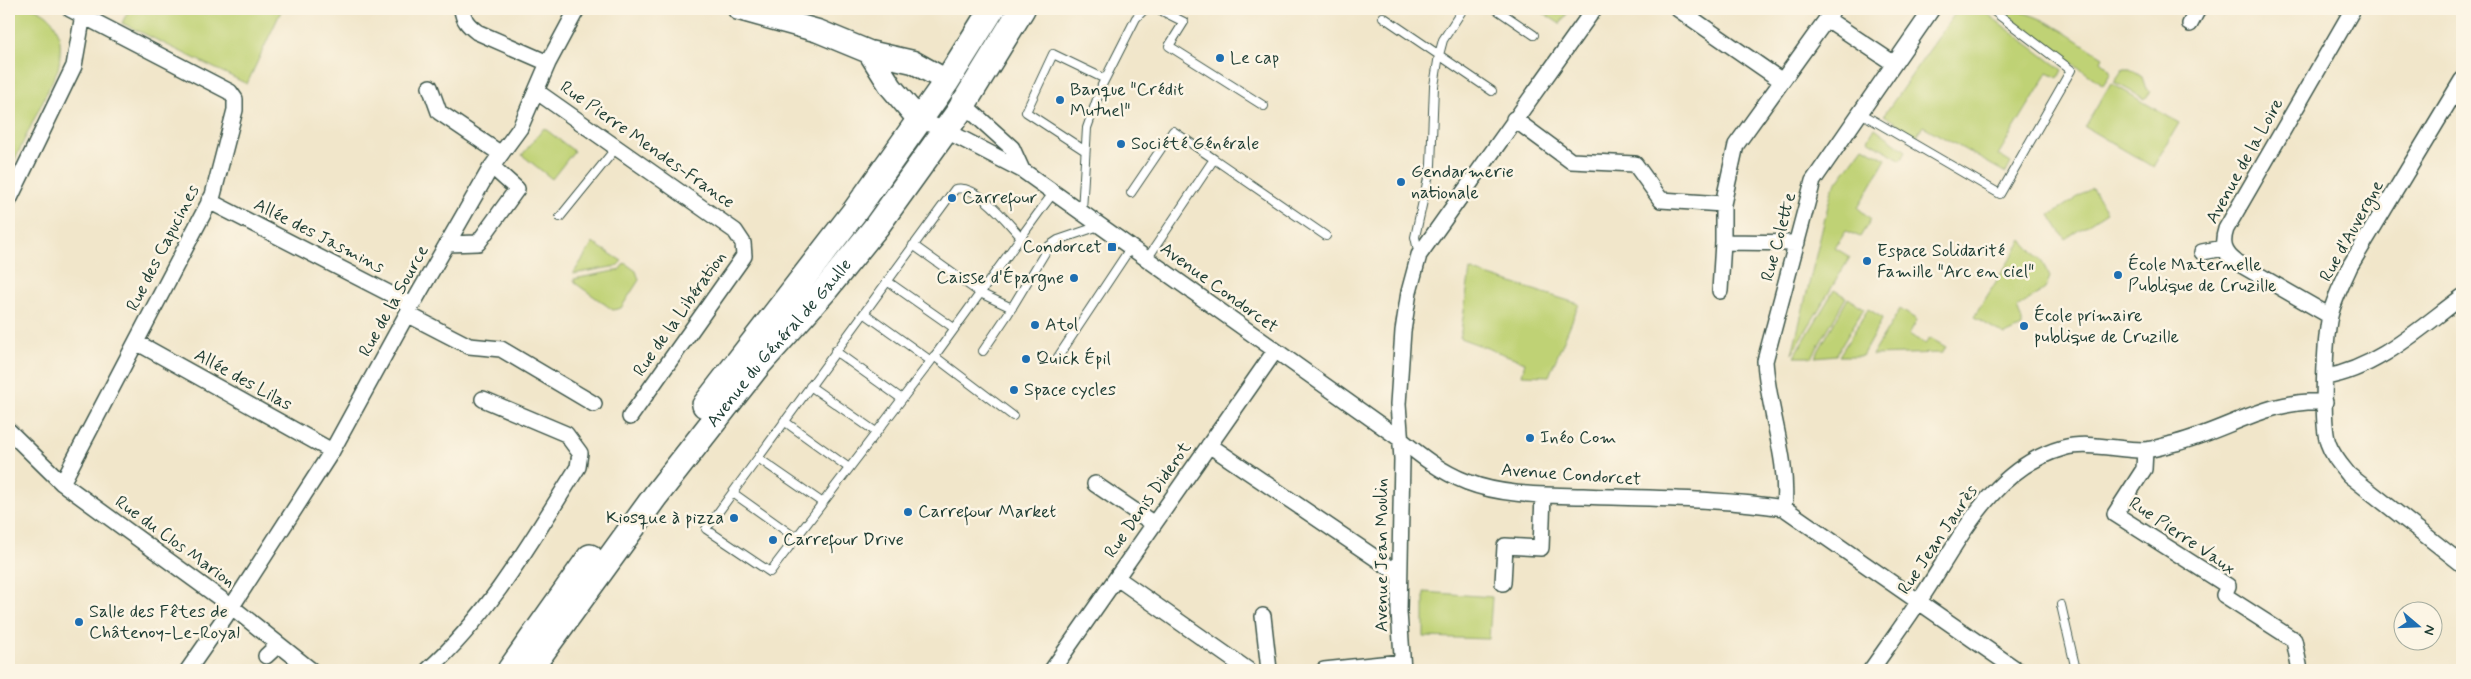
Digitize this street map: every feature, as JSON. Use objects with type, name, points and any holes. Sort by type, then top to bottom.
[{"type":"main road","name":"Avenue du Général de Gaulle","points":[[510,670],[568,586],[763,328],[855,211],[947,81],[992,9]]},
{"type":"main road","name":"Avenue du Général de Gaulle","points":[[529,670],[656,495],[758,365],[825,290],[876,227],[962,105],[1022,9]]},
{"type":"street","points":[[462,9],[463,16],[468,25],[477,32],[548,63]]},
{"type":"street","name":"Rue de la Source","points":[[188,670],[232,607],[332,451],[409,309],[490,169],[520,128],[548,63],[577,9]]},
{"type":"street","points":[[739,9],[818,31],[869,52],[912,62],[947,81],[962,105],[1012,148],[1022,170]]},
{"type":"street","points":[[1419,254],[1514,118],[1594,9]]},
{"type":"street","points":[[1678,9],[1782,81]]},
{"type":"street","name":"Rue Colette","points":[[1784,508],[1785,480],[1766,383],[1765,362],[1813,181],[1932,9]]},
{"type":"street","points":[[2190,24],[2198,9]]},
{"type":"street","name":"Avenue de la Loire","points":[[2330,316],[2236,262],[2227,255],[2223,239],[2226,229],[2353,9]]},
{"type":"street","points":[[9,200],[74,66],[79,10]]},
{"type":"street","name":"Rue des Capucines","points":[[62,483],[209,201],[235,110],[235,99],[230,92],[79,10]]},
{"type":"street","points":[[1720,292],[1723,204],[1736,145],[1830,12],[1893,63]]},
{"type":"street","points":[[869,52],[891,87],[919,120]]},
{"type":"street","name":"Rue d'Auvergne","points":[[2462,80],[2350,266],[2330,316],[2326,345],[2325,402],[2328,443],[2337,460],[2349,475],[2462,564]]},
{"type":"street","points":[[430,87],[439,112],[501,154]]},
{"type":"street","name":"Rue Pierre Mendes-France","points":[[536,91],[735,231]]},
{"type":"street","points":[[1514,118],[1571,161],[1635,164],[1661,200],[1723,204]]},
{"type":"street","name":"Avenue Condorcet","points":[[919,120],[945,130],[1022,170],[1400,439],[1436,468],[1468,482],[1498,491],[1543,495],[1745,502],[1784,508],[1920,601],[2016,670]]},
{"type":"street","points":[[448,244],[478,243],[517,189],[497,171],[490,169]]},
{"type":"street","name":"Allée des Jasmins","points":[[209,201],[409,309]]},
{"type":"street","name":"Rue de la Libération","points":[[630,417],[744,256],[743,244],[735,231]]},
{"type":"street","points":[[1723,242],[1797,243]]},
{"type":"street","points":[[2202,252],[2224,248]]},
{"type":"street","name":"Avenue Jean Moulin","points":[[1402,666],[1399,574],[1402,459],[1398,404],[1403,331],[1409,292],[1419,254]]},
{"type":"street","points":[[2326,377],[2357,369],[2378,358],[2462,297]]},
{"type":"street","points":[[409,309],[469,346],[501,349],[594,404]]},
{"type":"street","name":"Allée des Lilas","points":[[136,342],[332,451]]},
{"type":"street","name":"Rue Denis Diderot","points":[[1052,670],[1275,351]]},
{"type":"street","points":[[428,670],[447,653],[510,575],[578,467],[580,453],[566,434],[483,399]]},
{"type":"street","name":"Rue Jean Jaurès","points":[[1871,670],[1920,601],[1978,511],[2013,472],[2051,452],[2066,447],[2145,450],[2178,442],[2272,407],[2299,402],[2325,402]]},
{"type":"street","name":"Rue du Clos Marion","points":[[9,432],[62,483],[232,607],[312,670]]},
{"type":"street","points":[[1209,446],[1399,574]]},
{"type":"street","name":"Rue Pierre Vaux","points":[[2145,450],[2144,469],[2115,514],[2228,586],[2224,595],[2294,640],[2300,670]]},
{"type":"street","points":[[1095,484],[1154,524]]},
{"type":"street","points":[[1503,583],[1505,546],[1541,548],[1543,495]]},
{"type":"street","points":[[1117,578],[1248,670]]},
{"type":"street","points":[[1263,616],[1269,670]]},
{"type":"street","points":[[266,656],[278,645]]},
{"type":"street","points":[[1324,670],[1402,666]]},
{"type":"lane","points":[[1082,211],[1084,150],[1093,108],[1136,18],[1144,10],[1148,9]]},
{"type":"lane","points":[[1158,9],[1184,22],[1170,46],[1264,106]]},
{"type":"lane","points":[[1419,254],[1415,237],[1431,165],[1434,86],[1439,55],[1443,40],[1463,9]]},
{"type":"lane","points":[[1496,9],[1534,35]]},
{"type":"lane","points":[[1859,112],[2000,194],[2071,70],[1991,9]]},
{"type":"lane","points":[[1383,17],[1492,92]]},
{"type":"lane","points":[[1084,150],[1026,112],[1053,54],[1106,78]]},
{"type":"lane","points":[[1131,193],[1173,131],[1326,236]]},
{"type":"lane","points":[[560,216],[616,148]]},
{"type":"lane","points":[[1147,259],[1214,159]]},
{"type":"lane","points":[[1021,237],[992,206],[961,187],[955,189],[706,529],[770,572],[902,399],[980,293],[1054,192]]},
{"type":"lane","points":[[983,351],[1012,308],[1049,246],[1058,240],[1101,225]]},
{"type":"lane","points":[[913,245],[980,293],[1012,308]]},
{"type":"lane","points":[[1056,360],[1131,247]]},
{"type":"lane","points":[[886,281],[954,328]]},
{"type":"lane","points":[[864,313],[932,358],[1013,416]]},
{"type":"lane","points":[[836,351],[902,399]]},
{"type":"lane","points":[[810,386],[876,432]]},
{"type":"lane","points":[[784,421],[849,468]]},
{"type":"lane","points":[[758,458],[823,503]]},
{"type":"lane","points":[[733,493],[796,538]]},
{"type":"lane","points":[[2062,605],[2076,670]]},
{"type":"green space","points":[[33,8],[51,19],[59,34],[60,60],[58,69],[9,172],[9,9]]},
{"type":"green space","points":[[129,9],[282,9],[247,84],[122,23]]},
{"type":"green space","points":[[1537,9],[1570,9],[1560,24]]},
{"type":"green space","points":[[1958,9],[1981,9],[2062,70],[2058,78],[2048,73],[1998,155],[2011,163],[2006,173],[1923,126],[1916,137],[1884,115]]},
{"type":"green space","points":[[1997,9],[2012,10],[2026,14],[2053,25],[2103,57],[2101,61],[2111,73],[2103,85]]},
{"type":"green space","points":[[2123,69],[2130,69],[2142,77],[2146,89],[2151,91],[2145,99],[2114,82]]},
{"type":"green space","points":[[2111,83],[2179,123],[2153,167],[2085,127]]},
{"type":"green space","points":[[544,128],[574,151],[552,179],[522,155]]},
{"type":"green space","points":[[1875,128],[1906,151],[1901,160],[1868,140]]},
{"type":"green space","points":[[1863,147],[1886,159],[1858,208],[1871,219],[1860,237],[1846,231],[1835,248],[1850,257],[1792,354],[1832,189]]},
{"type":"green space","points":[[2092,188],[2107,212],[2065,239],[2050,215]]},
{"type":"green space","points":[[2022,240],[2042,262],[2050,277],[2045,289],[2017,308],[2022,321],[2022,327],[2005,335],[1974,317]]},
{"type":"green space","points":[[593,243],[622,261],[617,266],[573,274]]},
{"type":"green space","points":[[625,263],[636,271],[639,280],[621,308],[613,310],[575,283],[574,279],[619,270]]},
{"type":"green space","points":[[1470,270],[1579,304],[1549,376],[1522,375],[1525,362],[1460,338]]},
{"type":"green space","points":[[1834,290],[1846,297],[1812,357],[1794,357]]},
{"type":"green space","points":[[1848,298],[1864,308],[1836,355],[1815,357]]},
{"type":"green space","points":[[1868,309],[1883,318],[1862,356],[1839,356]]},
{"type":"green space","points":[[1900,309],[1917,320],[1909,334],[1925,344],[1930,338],[1946,347],[1942,353],[1872,355]]},
{"type":"green space","points":[[1424,592],[1492,597],[1489,639],[1424,637]]},
{"type":"place","name":"Le cap","points":[[1220,58]]},
{"type":"place","name":"Banque \"Crédit Mutuel\"","points":[[1060,100]]},
{"type":"place","name":"Société Générale","points":[[1121,144]]},
{"type":"place","name":"Gendarmerie nationale","points":[[1401,182]]},
{"type":"place","name":"Carrefour","points":[[952,198]]},
{"type":"place","name":"Condorcet","points":[[1112,247]]},
{"type":"place","name":"Espace Solidarité Famille \"Arc en ciel\"","points":[[1867,261]]},
{"type":"place","name":"École Maternelle Publique de Cruzille","points":[[2118,275]]},
{"type":"place","name":"Caisse d'Épargne","points":[[1074,278]]},
{"type":"place","name":"Atol","points":[[1035,325]]},
{"type":"place","name":"École primaire publique de Cruzille","points":[[2024,326]]},
{"type":"place","name":"Quick Épil","points":[[1026,359]]},
{"type":"place","name":"Space cycles","points":[[1014,390]]},
{"type":"place","name":"Inéo Com","points":[[1530,438]]},
{"type":"place","name":"Carrefour Market","points":[[908,512]]},
{"type":"place","name":"Kiosque à pizza","points":[[734,518]]},
{"type":"place","name":"Carrefour Drive","points":[[773,540]]},
{"type":"place","name":"Salle des Fêtes de Châtenoy-Le-Royal","points":[[79,622]]}]
